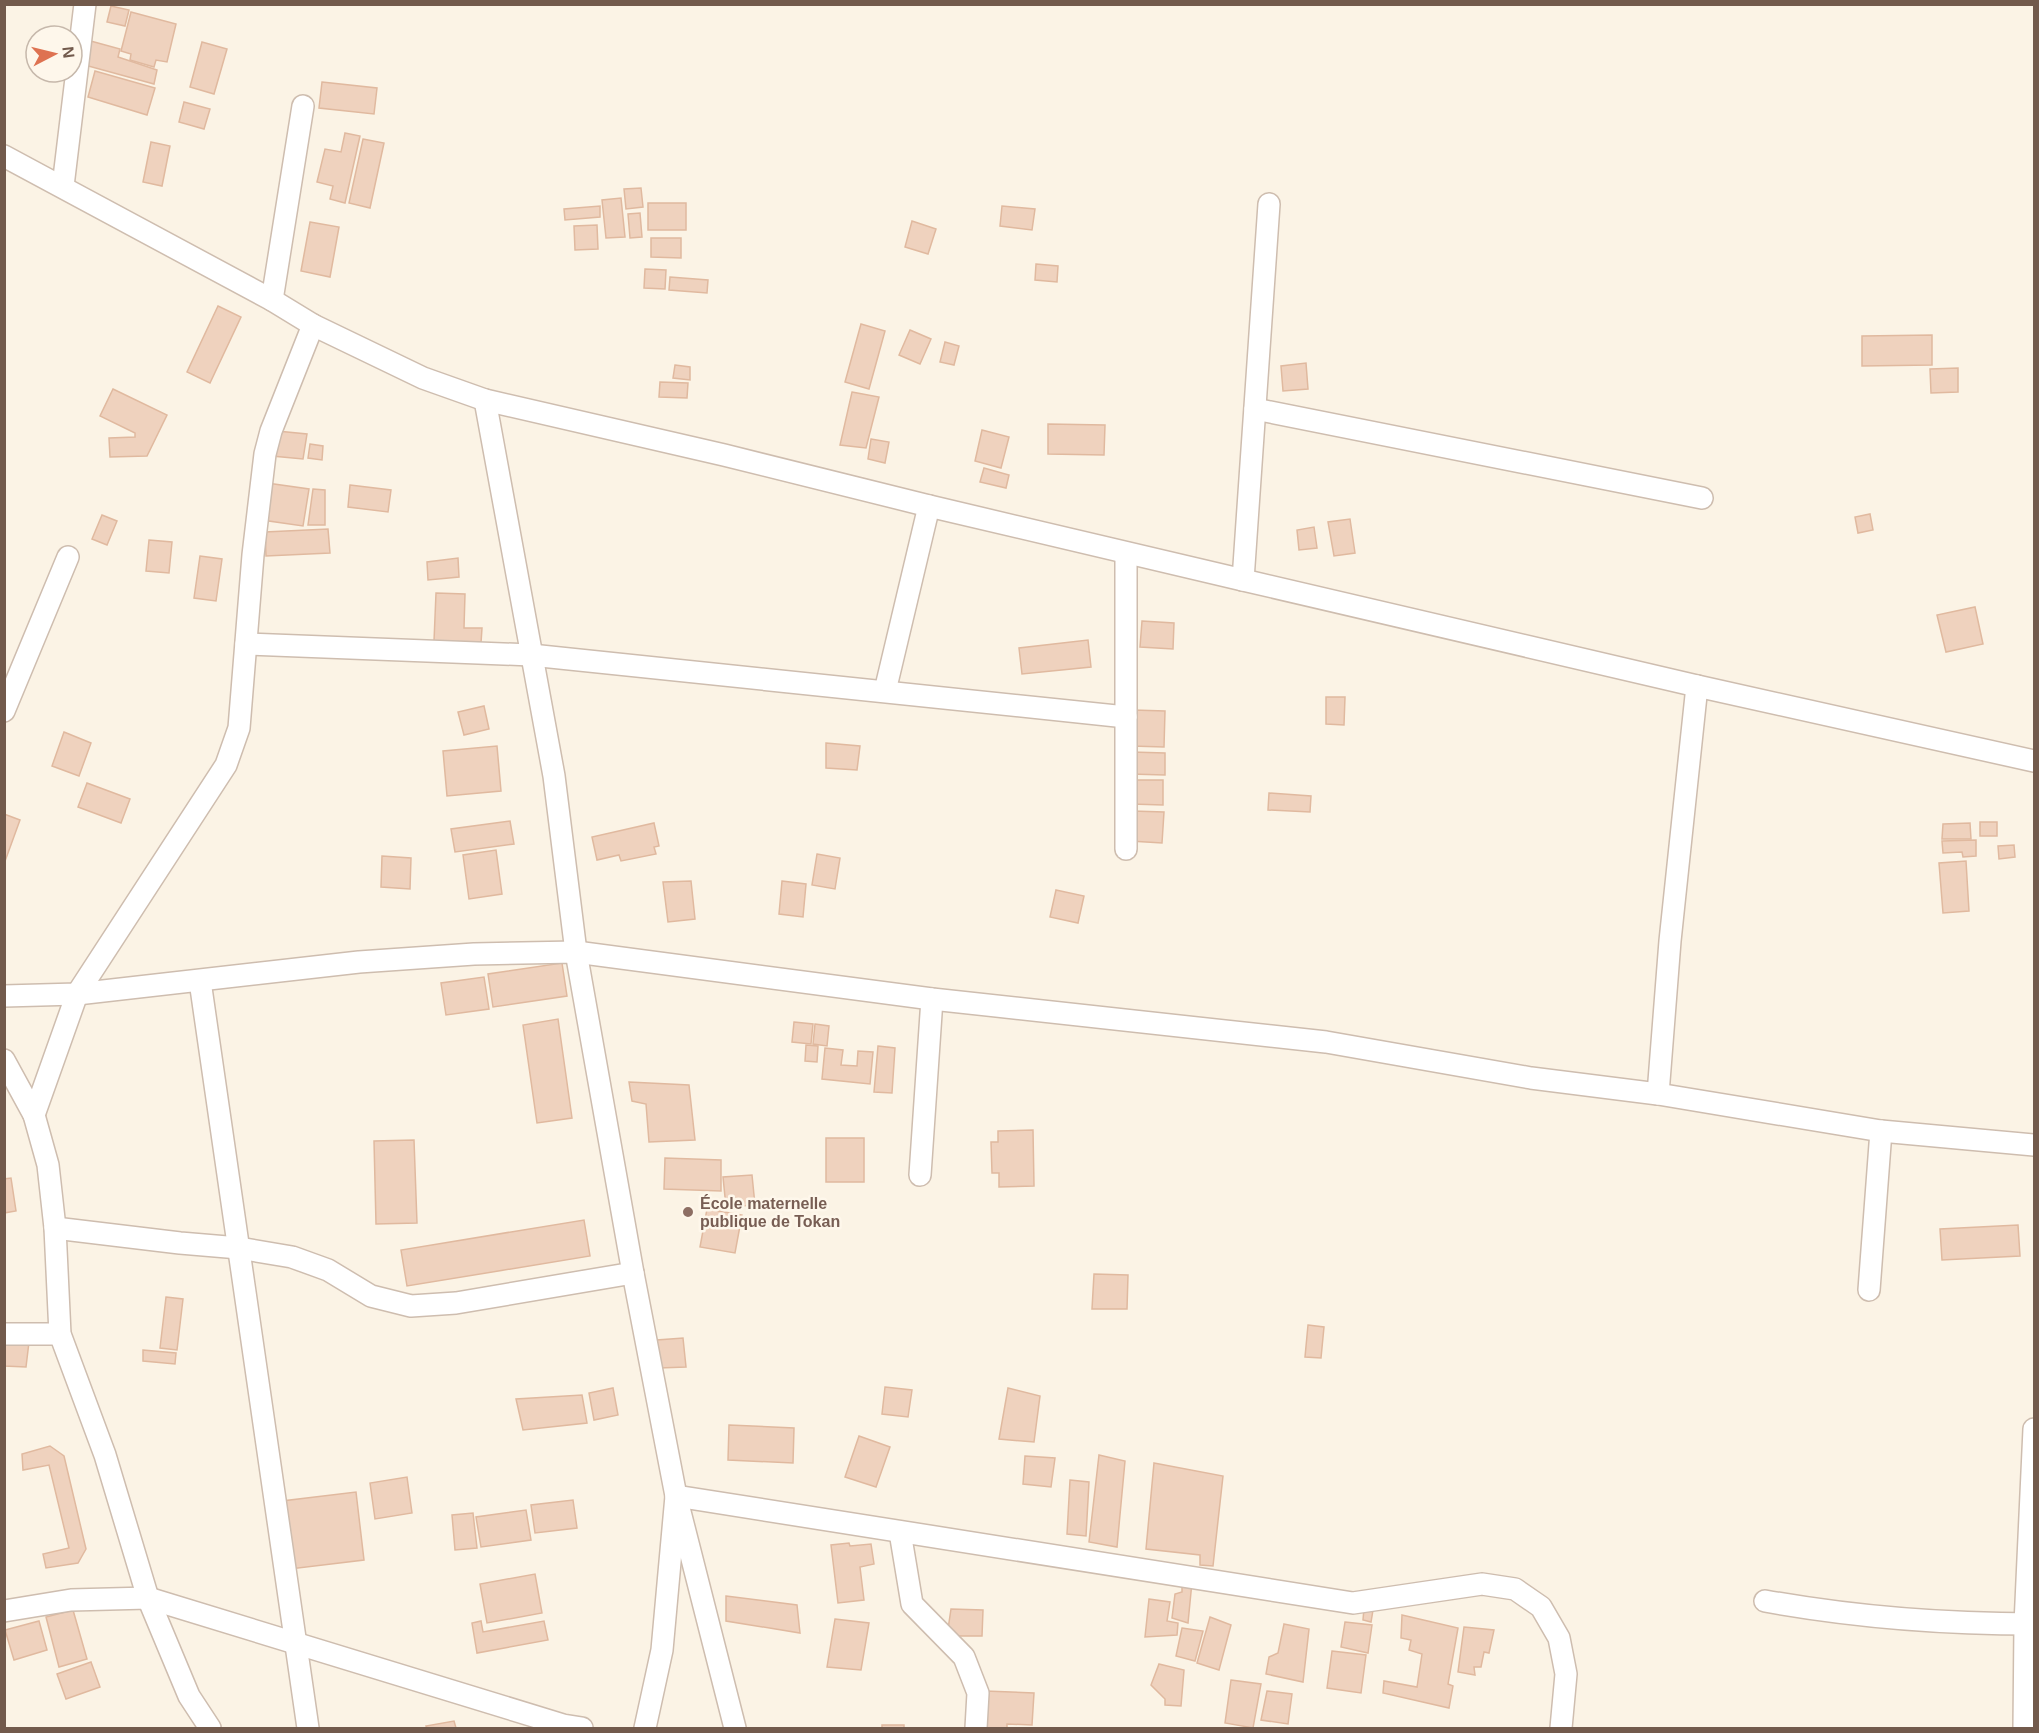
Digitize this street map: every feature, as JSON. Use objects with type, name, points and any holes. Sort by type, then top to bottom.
[{"type":"street","points":[[63,186],[85,4]]},
{"type":"street","points":[[272,300],[303,106]]},
{"type":"street","points":[[4,156],[272,300],[313,325],[423,378],[485,400],[724,455],[1126,553],[1697,686],[2034,761]]},
{"type":"street","points":[[1243,580],[1269,204]]},
{"type":"street","points":[[34,1115],[77,994],[226,765],[238,728],[253,555],[265,453],[271,431],[313,325]]},
{"type":"street","points":[[485,400],[554,776],[576,952],[633,1273],[676,1496],[735,1728]]},
{"type":"street","points":[[1255,409],[1702,498]]},
{"type":"street","points":[[885,691],[930,506]]},
{"type":"street","points":[[1126,553],[1126,849]]},
{"type":"street","points":[[4,711],[68,557]]},
{"type":"street","points":[[246,644],[531,655],[1126,717]]},
{"type":"street","points":[[1658,1094],[1670,941],[1697,686]]},
{"type":"street","points":[[4,996],[77,994],[382,960],[474,954],[576,952],[932,999],[1326,1042],[1531,1078],[1658,1094],[1881,1131],[2034,1145]]},
{"type":"street","points":[[200,981],[308,1728]]},
{"type":"street","points":[[920,1175],[932,999]]},
{"type":"street","points":[[4,1060],[34,1115],[48,1165],[55,1228],[60,1334],[105,1455],[148,1598],[189,1696],[210,1728]]},
{"type":"street","points":[[1869,1290],[1881,1131]]},
{"type":"street","points":[[55,1228],[180,1244],[239,1248],[292,1257],[328,1270],[371,1296],[411,1306],[456,1303],[633,1273]]},
{"type":"street","points":[[4,1334],[60,1334]]},
{"type":"street","points":[[2024,1728],[2030,1624],[2034,1429]]},
{"type":"street","points":[[676,1496],[1353,1603],[1482,1584],[1515,1588],[1541,1607],[1559,1638],[1566,1674],[1561,1728]]},
{"type":"street","points":[[645,1728],[662,1650],[676,1496]]},
{"type":"street","points":[[900,1532],[912,1604],[964,1657],[978,1693],[976,1728]]},
{"type":"street","points":[[4,1611],[71,1600],[148,1598],[563,1725],[582,1728]]},
{"type":"street","points":[[1765,1601],[1906,1620],[2030,1624]]},
{"type":"building","points":[[111,6],[129,10],[125,26],[107,22]]},
{"type":"building","points":[[131,12],[176,24],[167,62],[156,60],[154,67],[130,60],[131,54],[121,51]]},
{"type":"building","points":[[87,40],[120,49],[118,57],[157,70],[154,84],[84,65]]},
{"type":"building","points":[[202,42],[227,49],[214,94],[190,87]]},
{"type":"building","points":[[95,71],[155,88],[147,115],[88,97]]},
{"type":"building","points":[[322,82],[377,88],[374,114],[319,108]]},
{"type":"building","points":[[184,102],[210,109],[204,129],[179,122]]},
{"type":"building","points":[[345,133],[360,136],[345,203],[330,199],[333,186],[317,182],[325,149],[341,152]]},
{"type":"building","points":[[363,139],[384,143],[370,208],[349,203]]},
{"type":"building","points":[[151,142],[170,146],[162,186],[143,182]]},
{"type":"building","points":[[641,188],[643,207],[626,209],[624,189]]},
{"type":"building","points":[[621,198],[625,237],[606,238],[602,200]]},
{"type":"building","points":[[648,203],[686,203],[686,230],[648,230]]},
{"type":"building","points":[[600,206],[600,217],[565,220],[564,209]]},
{"type":"building","points":[[1002,206],[1035,209],[1032,230],[1000,226]]},
{"type":"building","points":[[640,213],[642,237],[630,238],[628,214]]},
{"type":"building","points":[[912,221],[936,229],[928,254],[905,247]]},
{"type":"building","points":[[310,222],[339,227],[330,277],[301,271]]},
{"type":"building","points":[[597,225],[598,249],[575,250],[574,226]]},
{"type":"building","points":[[651,238],[681,238],[681,258],[651,257]]},
{"type":"building","points":[[1036,264],[1058,266],[1057,282],[1035,280]]},
{"type":"building","points":[[645,269],[666,270],[665,289],[644,288]]},
{"type":"building","points":[[670,277],[708,280],[707,293],[669,290]]},
{"type":"building","points":[[218,306],[241,317],[210,383],[187,372]]},
{"type":"building","points":[[861,324],[885,331],[869,389],[845,382]]},
{"type":"building","points":[[910,330],[931,339],[920,364],[899,355]]},
{"type":"building","points":[[1932,335],[1932,365],[1862,366],[1862,336]]},
{"type":"building","points":[[945,342],[959,346],[954,365],[940,362]]},
{"type":"building","points":[[1306,363],[1308,389],[1283,391],[1281,366]]},
{"type":"building","points":[[675,365],[690,367],[690,380],[673,378]]},
{"type":"building","points":[[1958,368],[1958,392],[1931,393],[1930,369]]},
{"type":"building","points":[[660,382],[688,383],[687,398],[659,397]]},
{"type":"building","points":[[113,389],[167,415],[147,456],[110,457],[109,438],[135,437],[135,433],[100,416]]},
{"type":"building","points":[[852,392],[879,397],[866,448],[840,445]]},
{"type":"building","points":[[1048,424],[1105,425],[1104,455],[1048,454]]},
{"type":"building","points":[[982,430],[1009,437],[1001,468],[975,461]]},
{"type":"building","points":[[277,431],[307,434],[303,459],[272,456]]},
{"type":"building","points":[[871,439],[889,442],[885,463],[868,459]]},
{"type":"building","points":[[310,444],[323,446],[322,460],[308,458]]},
{"type":"building","points":[[984,468],[1009,475],[1006,488],[980,482]]},
{"type":"building","points":[[267,483],[309,489],[303,526],[262,520]]},
{"type":"building","points":[[350,485],[391,490],[388,512],[348,507]]},
{"type":"building","points":[[313,489],[325,490],[325,525],[308,525]]},
{"type":"building","points":[[1870,514],[1873,530],[1858,533],[1855,517]]},
{"type":"building","points":[[102,515],[117,521],[107,545],[92,539]]},
{"type":"building","points":[[1350,519],[1355,553],[1334,556],[1328,522]]},
{"type":"building","points":[[1314,527],[1317,548],[1299,550],[1297,530]]},
{"type":"building","points":[[328,529],[330,553],[266,556],[265,532]]},
{"type":"building","points":[[149,540],[172,542],[169,573],[146,571]]},
{"type":"building","points":[[200,556],[222,559],[216,601],[194,598]]},
{"type":"building","points":[[458,558],[459,577],[428,580],[427,562]]},
{"type":"building","points":[[436,593],[465,594],[464,628],[482,628],[481,643],[434,641]]},
{"type":"building","points":[[1975,607],[1983,644],[1946,652],[1937,615]]},
{"type":"building","points":[[1142,621],[1174,623],[1173,649],[1140,647]]},
{"type":"building","points":[[1088,640],[1091,667],[1022,674],[1019,648]]},
{"type":"building","points":[[1326,697],[1345,697],[1344,725],[1326,724]]},
{"type":"building","points":[[484,706],[489,729],[464,735],[458,712]]},
{"type":"building","points":[[1133,710],[1165,711],[1164,747],[1131,746]]},
{"type":"building","points":[[64,732],[91,743],[79,776],[52,766]]},
{"type":"building","points":[[826,743],[860,746],[857,770],[826,768]]},
{"type":"building","points":[[497,746],[501,791],[447,796],[443,751]]},
{"type":"building","points":[[1131,752],[1165,753],[1165,775],[1130,774]]},
{"type":"building","points":[[1131,780],[1163,780],[1163,805],[1131,804]]},
{"type":"building","points":[[87,783],[130,799],[121,823],[78,807]]},
{"type":"building","points":[[1269,793],[1311,796],[1310,812],[1268,810]]},
{"type":"building","points":[[1132,811],[1164,812],[1162,843],[1130,841]]},
{"type":"building","points":[[4,814],[20,820],[4,864]]},
{"type":"building","points":[[510,821],[514,844],[455,852],[451,829]]},
{"type":"building","points":[[1980,822],[1997,822],[1997,836],[1980,836]]},
{"type":"building","points":[[654,823],[659,846],[654,847],[656,854],[621,861],[619,855],[597,860],[592,837]]},
{"type":"building","points":[[1970,823],[1971,839],[1942,839],[1943,824]]},
{"type":"building","points":[[1976,840],[1976,856],[1963,857],[1962,852],[1943,853],[1942,841]]},
{"type":"building","points":[[2014,845],[2015,857],[1999,859],[1998,846]]},
{"type":"building","points":[[496,850],[502,894],[469,899],[463,855]]},
{"type":"building","points":[[817,854],[840,858],[835,889],[812,885]]},
{"type":"building","points":[[382,856],[411,858],[410,889],[381,887]]},
{"type":"building","points":[[1966,861],[1969,911],[1943,913],[1939,863]]},
{"type":"building","points":[[691,881],[695,919],[668,922],[663,882]]},
{"type":"building","points":[[782,881],[806,884],[803,917],[779,914]]},
{"type":"building","points":[[1056,890],[1084,896],[1078,923],[1050,917]]},
{"type":"building","points":[[562,963],[567,996],[493,1007],[488,974]]},
{"type":"building","points":[[484,977],[489,1009],[446,1015],[441,983]]},
{"type":"building","points":[[558,1019],[572,1118],[537,1123],[523,1025]]},
{"type":"building","points":[[794,1022],[813,1024],[811,1044],[792,1042]]},
{"type":"building","points":[[815,1024],[829,1026],[827,1046],[813,1044]]},
{"type":"building","points":[[806,1045],[818,1046],[817,1062],[805,1061]]},
{"type":"building","points":[[878,1046],[895,1048],[892,1093],[874,1092]]},
{"type":"building","points":[[825,1048],[843,1050],[841,1065],[857,1066],[858,1051],[873,1052],[870,1084],[822,1079]]},
{"type":"building","points":[[629,1082],[689,1085],[695,1140],[649,1142],[646,1104],[632,1101]]},
{"type":"building","points":[[1033,1130],[1034,1186],[999,1187],[999,1173],[992,1173],[991,1142],[998,1142],[998,1131]]},
{"type":"building","points":[[826,1138],[864,1138],[864,1182],[826,1182]]},
{"type":"building","points":[[414,1140],[417,1223],[376,1224],[374,1141]]},
{"type":"building","points":[[665,1158],[721,1160],[721,1191],[664,1189]]},
{"type":"building","points":[[752,1175],[755,1205],[726,1207],[723,1177]]},
{"type":"building","points":[[11,1178],[16,1211],[4,1213],[4,1179]]},
{"type":"building","points":[[707,1209],[742,1215],[735,1253],[700,1247]]},
{"type":"building","points":[[584,1220],[590,1256],[407,1286],[401,1250]]},
{"type":"building","points":[[2018,1225],[2020,1256],[1942,1260],[1940,1229]]},
{"type":"building","points":[[1094,1274],[1128,1275],[1127,1309],[1092,1309]]},
{"type":"building","points":[[166,1297],[183,1299],[177,1350],[160,1348]]},
{"type":"building","points":[[1308,1325],[1324,1327],[1321,1358],[1305,1357]]},
{"type":"building","points":[[683,1338],[686,1367],[659,1368],[657,1340]]},
{"type":"building","points":[[4,1340],[29,1342],[26,1367],[4,1366]]},
{"type":"building","points":[[143,1350],[176,1353],[175,1364],[143,1361]]},
{"type":"building","points":[[885,1387],[912,1390],[908,1417],[882,1414]]},
{"type":"building","points":[[613,1388],[618,1415],[594,1420],[589,1393]]},
{"type":"building","points":[[1008,1388],[1040,1396],[1034,1442],[999,1439]]},
{"type":"building","points":[[582,1395],[587,1423],[523,1430],[516,1399]]},
{"type":"building","points":[[729,1425],[794,1428],[793,1463],[728,1460]]},
{"type":"building","points":[[859,1436],[890,1447],[876,1487],[845,1477]]},
{"type":"building","points":[[50,1446],[64,1456],[86,1549],[78,1563],[46,1568],[43,1554],[69,1548],[49,1465],[23,1470],[22,1454]]},
{"type":"building","points":[[1099,1455],[1125,1461],[1117,1547],[1089,1542]]},
{"type":"building","points":[[1025,1456],[1055,1458],[1051,1487],[1023,1484]]},
{"type":"building","points":[[1154,1463],[1223,1476],[1213,1566],[1200,1565],[1200,1555],[1146,1549]]},
{"type":"building","points":[[407,1477],[412,1513],[375,1519],[370,1483]]},
{"type":"building","points":[[1070,1480],[1089,1482],[1086,1536],[1067,1534]]},
{"type":"building","points":[[356,1492],[364,1560],[290,1569],[282,1501]]},
{"type":"building","points":[[573,1500],[577,1528],[535,1533],[531,1505]]},
{"type":"building","points":[[526,1510],[531,1540],[481,1547],[476,1517]]},
{"type":"building","points":[[473,1513],[477,1548],[455,1550],[452,1515]]},
{"type":"building","points":[[849,1543],[850,1546],[871,1544],[874,1564],[860,1567],[864,1600],[838,1603],[831,1545]]},
{"type":"building","points":[[535,1574],[542,1613],[487,1623],[480,1584]]},
{"type":"building","points":[[1182,1581],[1192,1582],[1188,1623],[1172,1618],[1175,1594],[1182,1592]]},
{"type":"building","points":[[726,1596],[797,1605],[800,1633],[726,1621]]},
{"type":"building","points":[[1149,1599],[1170,1602],[1167,1621],[1178,1623],[1177,1635],[1145,1637]]},
{"type":"building","points":[[1364,1608],[1373,1610],[1371,1622],[1363,1620]]},
{"type":"building","points":[[951,1609],[983,1610],[982,1636],[947,1636]]},
{"type":"building","points":[[73,1610],[87,1659],[59,1667],[46,1617]]},
{"type":"building","points":[[1402,1615],[1458,1628],[1448,1684],[1453,1686],[1449,1708],[1383,1693],[1384,1681],[1417,1687],[1422,1654],[1409,1650],[1411,1640],[1401,1638]]},
{"type":"building","points":[[1210,1617],[1231,1625],[1219,1670],[1197,1663]]},
{"type":"building","points":[[835,1619],[869,1623],[861,1670],[827,1667]]},
{"type":"building","points":[[39,1621],[47,1650],[14,1660],[5,1630]]},
{"type":"building","points":[[481,1621],[483,1632],[544,1621],[548,1640],[477,1653],[472,1623]]},
{"type":"building","points":[[1345,1622],[1372,1625],[1368,1653],[1341,1647]]},
{"type":"building","points":[[1284,1624],[1309,1629],[1303,1682],[1266,1674],[1269,1657],[1278,1653]]},
{"type":"building","points":[[1464,1627],[1494,1630],[1489,1653],[1484,1652],[1481,1667],[1474,1667],[1475,1675],[1458,1672]]},
{"type":"building","points":[[1182,1628],[1203,1631],[1195,1661],[1176,1656]]},
{"type":"building","points":[[1332,1651],[1366,1655],[1361,1693],[1327,1688]]},
{"type":"building","points":[[91,1662],[100,1687],[66,1699],[57,1674]]},
{"type":"building","points":[[1159,1664],[1184,1670],[1181,1706],[1165,1705],[1165,1699],[1151,1685]]},
{"type":"building","points":[[1231,1680],[1261,1684],[1253,1728],[1225,1723]]},
{"type":"building","points":[[985,1691],[1034,1693],[1032,1725],[1007,1724],[1007,1728],[986,1728]]},
{"type":"building","points":[[1267,1691],[1292,1694],[1288,1724],[1261,1720]]},
{"type":"building","points":[[454,1721],[456,1728],[427,1728],[426,1726]]},
{"type":"building","points":[[882,1725],[904,1725],[904,1728],[882,1728]]},
{"type":"place","name":"École maternelle publique de Tokan","points":[[688,1212]]}]
